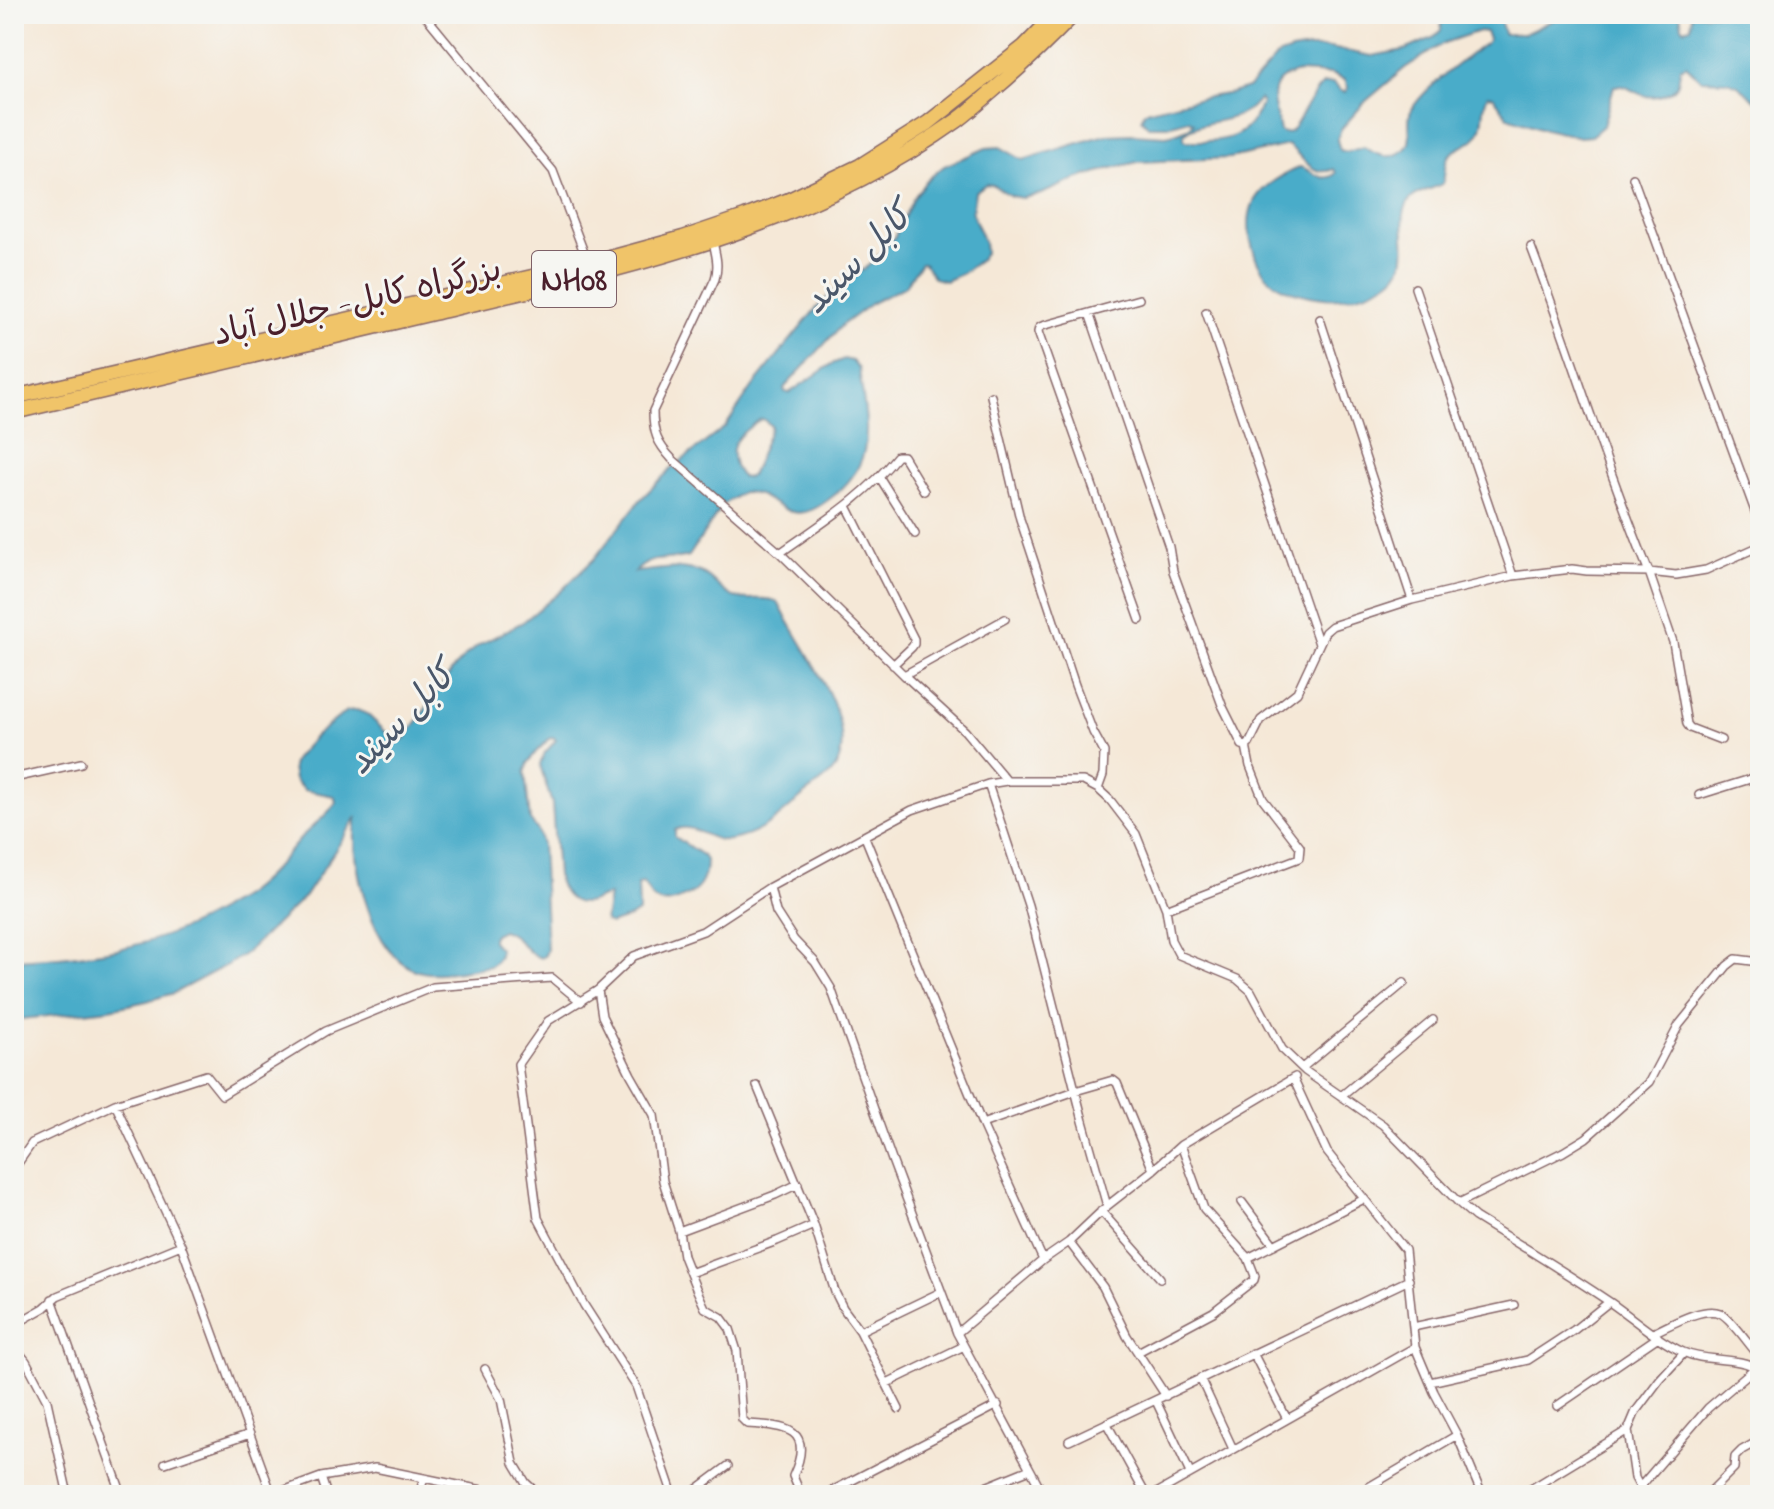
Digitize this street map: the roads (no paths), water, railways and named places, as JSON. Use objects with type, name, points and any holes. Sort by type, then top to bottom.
[{"type":"highway","name":"بزرگراه کابل- جلال آباد","points":[[684,244],[713,242],[799,210],[892,163],[960,119],[1029,51],[1056,14]]},
{"type":"highway","name":"بزرگراه کابل- جلال آباد","points":[[14,412],[80,390],[555,278],[684,244],[860,166],[928,123],[1029,51],[1074,14]]},
{"type":"highway","name":"بزرگراه کابل- جلال آباد","points":[[555,278],[588,264],[607,265]]},
{"type":"highway","name":"بزرگراه کابل- جلال آباد","points":[[14,397],[80,390]]},
{"type":"street","points":[[424,14],[553,171],[588,264]]},
{"type":"street","points":[[1756,136],[1760,146]]},
{"type":"street","points":[[1633,178],[1760,525]]},
{"type":"street","points":[[713,242],[718,270],[715,279],[653,411],[653,427],[660,446],[780,553],[965,731],[1007,781]]},
{"type":"street","points":[[1531,247],[1673,642],[1687,724],[1721,740]]},
{"type":"street","points":[[1415,288],[1513,576]]},
{"type":"street","points":[[1139,299],[1042,326],[1038,332],[1140,620]]},
{"type":"street","points":[[1206,312],[1319,644]]},
{"type":"street","points":[[1089,313],[1169,547],[1173,571],[1222,705],[1242,745],[1246,746]]},
{"type":"street","points":[[1320,319],[1412,600]]},
{"type":"street","points":[[991,396],[1020,519],[1075,685],[1104,752],[1103,775],[1098,789]]},
{"type":"street","points":[[780,553],[847,506],[880,478],[897,456],[903,456],[924,491]]},
{"type":"street","points":[[880,478],[915,534]]},
{"type":"street","points":[[847,506],[914,639],[912,647],[893,665]]},
{"type":"street","points":[[1166,909],[1299,858],[1300,847],[1263,799],[1246,746],[1261,720],[1297,692],[1325,632],[1332,626],[1412,600],[1513,576],[1557,569],[1676,575],[1706,570],[1760,546]]},
{"type":"street","points":[[904,675],[1005,619]]},
{"type":"street","points":[[14,778],[81,763]]},
{"type":"street","points":[[1699,795],[1760,776]]},
{"type":"street","points":[[673,1495],[636,1386],[584,1305],[538,1218],[518,1064],[548,1021],[598,990],[634,956],[703,931],[770,887],[912,810],[988,784],[1007,781],[1083,781],[1110,800],[1136,834],[1166,909],[1171,940],[1179,955],[1237,979],[1251,991],[1282,1049],[1303,1070],[1383,1125],[1475,1217],[1684,1353],[1755,1366]]},
{"type":"street","points":[[988,784],[1028,905],[1104,1208],[1160,1278]]},
{"type":"street","points":[[865,837],[982,1124],[1043,1260]]},
{"type":"street","points":[[770,887],[776,912],[831,988],[886,1146],[957,1333],[1044,1495]]},
{"type":"street","points":[[1459,1203],[1586,1138],[1649,1082],[1679,1025],[1727,966],[1736,959],[1760,962]]},
{"type":"street","points":[[14,1169],[32,1143],[115,1104],[206,1075],[222,1095],[326,1031],[433,987],[552,978],[581,1002]]},
{"type":"street","points":[[957,1333],[1181,1145],[1293,1078],[1404,983]]},
{"type":"street","points":[[598,990],[602,1016],[654,1115],[663,1181],[679,1231],[683,1256],[705,1308],[721,1317],[730,1329],[737,1351],[742,1419],[747,1424],[779,1425],[793,1431],[800,1443],[800,1461],[793,1476],[801,1495]]},
{"type":"street","points":[[1341,1096],[1433,1020]]},
{"type":"street","points":[[1293,1078],[1327,1152],[1405,1250],[1415,1347],[1482,1495]]},
{"type":"street","points":[[982,1124],[1075,1091],[1115,1081],[1153,1170]]},
{"type":"street","points":[[757,1086],[814,1225],[835,1292],[860,1331],[899,1409]]},
{"type":"street","points":[[115,1104],[181,1245],[272,1495],[321,1477],[375,1468],[482,1490],[487,1495]]},
{"type":"street","points":[[1138,1352],[1213,1312],[1254,1280],[1255,1272],[1248,1258],[1204,1209],[1181,1145]]},
{"type":"street","points":[[679,1231],[798,1184]]},
{"type":"street","points":[[1248,1258],[1364,1199]]},
{"type":"street","points":[[1242,1202],[1274,1245]]},
{"type":"street","points":[[690,1273],[814,1225]]},
{"type":"street","points":[[1069,1242],[1103,1287],[1127,1336],[1166,1396]]},
{"type":"street","points":[[14,1325],[44,1308],[52,1299],[181,1245]]},
{"type":"street","points":[[1069,1441],[1409,1280]]},
{"type":"street","points":[[860,1331],[941,1292]]},
{"type":"street","points":[[52,1299],[122,1495]]},
{"type":"street","points":[[1430,1382],[1528,1360],[1609,1302]]},
{"type":"street","points":[[1413,1327],[1514,1305]]},
{"type":"street","points":[[1557,1406],[1656,1335],[1685,1318],[1708,1313],[1722,1314],[1758,1350],[1751,1355],[1755,1366]]},
{"type":"street","points":[[14,1346],[26,1361],[47,1401],[68,1495]]},
{"type":"street","points":[[887,1383],[964,1346]]},
{"type":"street","points":[[1153,1495],[1415,1347]]},
{"type":"street","points":[[1253,1353],[1287,1419]]},
{"type":"street","points":[[1684,1353],[1644,1400],[1628,1430],[1635,1478],[1643,1493],[1708,1408],[1755,1366]]},
{"type":"street","points":[[485,1369],[501,1399],[514,1463],[526,1483],[539,1495]]},
{"type":"street","points":[[1200,1378],[1233,1449]]},
{"type":"street","points":[[1156,1401],[1190,1473]]},
{"type":"street","points":[[824,1495],[998,1405]]},
{"type":"street","points":[[1107,1424],[1146,1495]]},
{"type":"street","points":[[1521,1495],[1628,1430]]},
{"type":"street","points":[[165,1463],[250,1434]]},
{"type":"street","points":[[1355,1495],[1457,1435]]},
{"type":"street","points":[[1707,1495],[1734,1468],[1735,1457],[1760,1440]]},
{"type":"street","points":[[689,1495],[728,1466]]},
{"type":"street","points":[[966,1495],[1030,1469]]},
{"type":"street","points":[[321,1477],[327,1495]]},
{"type":"street","points":[[419,1495],[424,1478]]},
{"type":"street","points":[[1166,1487],[1171,1495]]},
{"type":"water","points":[[1442,14],[1508,14],[1501,22],[1504,34],[1524,34],[1566,14],[1680,14],[1684,29],[1691,27],[1692,14],[1760,14],[1760,104],[1738,85],[1728,81],[1701,80],[1686,65],[1680,68],[1676,87],[1665,94],[1649,97],[1626,87],[1614,86],[1603,126],[1591,136],[1580,137],[1508,117],[1493,96],[1488,95],[1479,133],[1448,157],[1443,183],[1410,200],[1403,220],[1404,253],[1397,274],[1375,289],[1339,298],[1305,295],[1274,283],[1261,268],[1252,246],[1250,213],[1256,198],[1267,187],[1300,167],[1327,178],[1336,173],[1334,169],[1314,169],[1288,145],[1230,158],[1138,162],[1022,198],[986,184],[975,192],[972,212],[984,243],[985,253],[980,260],[945,281],[934,278],[921,263],[904,287],[873,302],[842,325],[784,388],[789,393],[844,359],[852,361],[859,369],[866,441],[856,472],[845,486],[812,510],[803,512],[786,510],[756,494],[742,492],[723,505],[689,556],[654,561],[635,572],[687,569],[708,577],[734,597],[778,602],[823,682],[840,725],[842,746],[837,765],[827,777],[775,820],[749,835],[723,840],[687,828],[675,830],[675,837],[706,860],[700,885],[692,893],[672,902],[659,902],[643,883],[638,884],[639,911],[610,924],[605,921],[609,895],[590,902],[577,902],[564,892],[558,881],[552,804],[540,765],[544,754],[556,740],[553,737],[536,752],[525,773],[530,820],[542,844],[547,950],[541,958],[502,930],[492,938],[500,950],[490,966],[439,973],[422,972],[406,965],[392,953],[381,937],[365,897],[356,858],[357,817],[305,896],[247,952],[229,964],[174,993],[147,1001],[110,1009],[14,1020],[14,960],[95,953],[170,934],[220,910],[265,878],[336,802],[334,796],[304,790],[294,780],[294,760],[315,736],[347,711],[357,710],[367,714],[392,738],[397,741],[405,739],[467,654],[523,622],[560,592],[594,559],[641,499],[672,468],[725,427],[753,386],[814,311],[885,249],[913,199],[926,181],[944,166],[986,148],[1000,147],[1023,160],[1105,135],[1166,136],[1185,130],[1194,123],[1189,120],[1168,126],[1148,126],[1141,119],[1145,111],[1248,88],[1277,56],[1309,48],[1330,48],[1372,56],[1404,50],[1433,38],[1441,30]],"holes":[[[1479,31],[1486,32],[1489,39],[1418,101],[1410,114],[1409,142],[1404,150],[1389,156],[1379,155],[1364,147],[1347,152],[1340,150],[1337,140],[1341,129],[1366,101],[1405,68],[1444,43]],[[1299,72],[1331,74],[1345,80],[1348,88],[1345,92],[1333,83],[1323,84],[1295,126],[1290,132],[1283,133],[1280,131],[1273,94],[1275,87],[1287,76]],[[1259,99],[1262,104],[1248,126],[1232,137],[1212,141],[1184,139],[1184,134],[1191,129],[1238,116]],[[763,419],[771,426],[770,430],[752,474],[743,478],[735,466],[733,447],[739,437]]]},
{"type":"water label","name":"کابل سيند","points":[[856,257]]},
{"type":"water label","name":"کابل سيند","points":[[400,717]]}]
